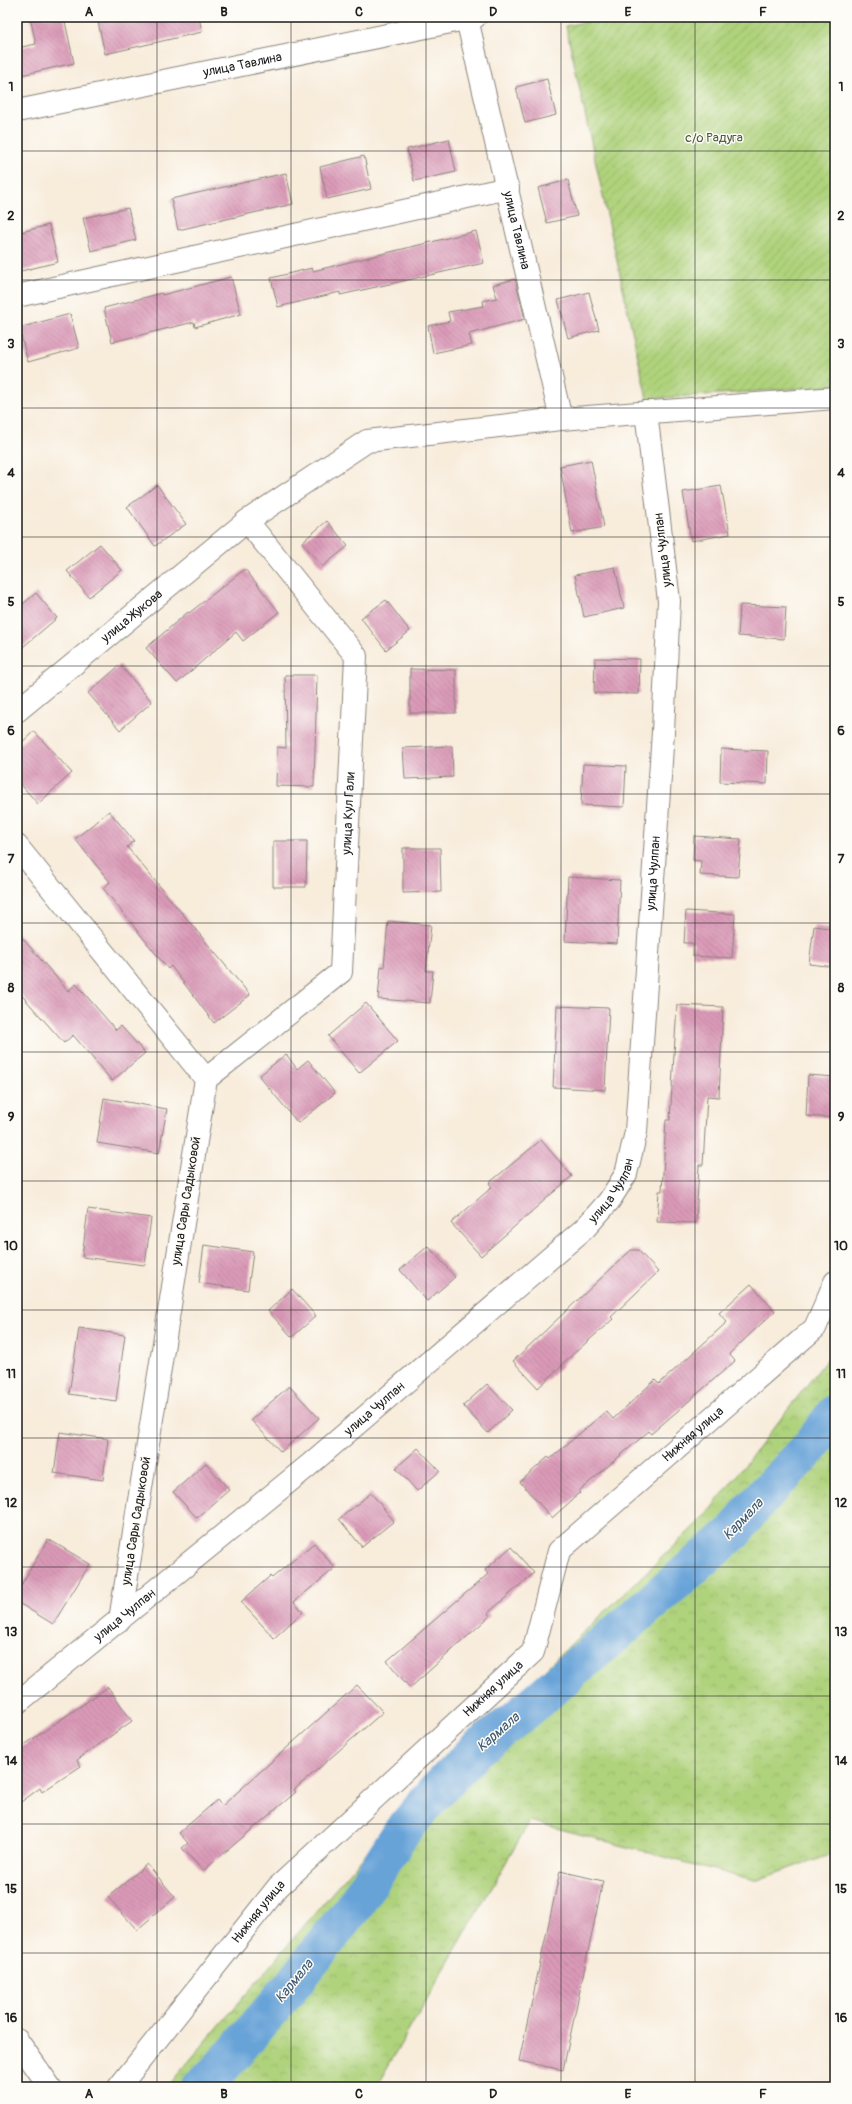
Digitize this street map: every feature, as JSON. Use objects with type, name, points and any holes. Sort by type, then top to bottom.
[{"type":"street","name":"улица Тавлина","points":[[17,111],[471,18],[561,419]]},
{"type":"street","points":[[17,296],[508,188]]},
{"type":"street","name":"улица Жукова","points":[[17,711],[246,521],[367,441],[561,419],[835,398]]},
{"type":"street","name":"улица Чулпан","points":[[17,1703],[308,1466],[585,1228],[609,1201],[626,1174],[636,1132],[663,732],[669,601],[646,412]]},
{"type":"street","name":"улица Кул Гали","points":[[206,1079],[341,972],[356,656],[246,521]]},
{"type":"street","points":[[17,846],[206,1079]]},
{"type":"street","name":"улица Сары Садыковой","points":[[120,1620],[206,1079]]},
{"type":"street","name":"Нижняя улица","points":[[119,2087],[278,1887],[533,1652],[559,1551],[815,1328],[835,1282]]},
{"type":"street","points":[[17,2040],[50,2087]]},
{"type":"green space","name":"с/о Радуга","points":[[605,17],[835,17],[835,386],[647,399],[566,26]]},
{"type":"green space","points":[[835,1349],[835,1852],[755,1881],[530,1821],[376,2087],[167,2087],[423,1786],[706,1515]]},
{"type":"building","points":[[30,17],[64,17],[74,63],[17,76],[17,48],[36,44]]},
{"type":"building","points":[[97,17],[199,17],[202,32],[105,54]]},
{"type":"building","points":[[547,79],[556,115],[525,123],[516,87]]},
{"type":"building","points":[[449,139],[456,172],[414,181],[407,149]]},
{"type":"building","points":[[364,156],[371,189],[327,199],[320,167]]},
{"type":"building","points":[[286,173],[293,204],[178,230],[171,199]]},
{"type":"building","points":[[568,180],[577,216],[547,223],[538,188]]},
{"type":"building","points":[[128,208],[136,240],[91,251],[83,218]]},
{"type":"building","points":[[49,225],[58,262],[17,272],[17,233]]},
{"type":"building","points":[[476,231],[484,263],[340,295],[340,292],[278,307],[271,278],[312,268],[313,271]]},
{"type":"building","points":[[231,277],[241,314],[195,327],[194,322],[112,342],[104,308]]},
{"type":"building","points":[[515,279],[525,319],[469,334],[472,345],[433,353],[428,326],[450,321],[448,312],[484,306],[483,301],[497,298],[493,285]]},
{"type":"building","points":[[589,292],[599,330],[568,338],[558,300]]},
{"type":"building","points":[[70,314],[79,348],[28,362],[19,328]]},
{"type":"building","points":[[591,460],[604,527],[572,533],[560,466]]},
{"type":"building","points":[[157,485],[186,524],[155,546],[127,507]]},
{"type":"building","points":[[721,486],[730,534],[691,541],[683,492]]},
{"type":"building","points":[[327,521],[348,546],[322,567],[302,542]]},
{"type":"building","points":[[100,544],[122,570],[89,597],[67,571]]},
{"type":"building","points":[[615,567],[624,608],[584,617],[575,575]]},
{"type":"building","points":[[245,569],[279,612],[243,641],[236,632],[177,683],[146,648],[188,612],[189,613]]},
{"type":"building","points":[[36,593],[57,618],[17,652],[17,609]]},
{"type":"building","points":[[386,600],[410,631],[386,650],[361,618]]},
{"type":"building","points":[[740,605],[786,607],[784,639],[738,636]]},
{"type":"building","points":[[595,658],[640,659],[639,694],[594,693]]},
{"type":"building","points":[[120,665],[152,702],[120,730],[88,693]]},
{"type":"building","points":[[410,669],[456,670],[456,713],[410,713]]},
{"type":"building","points":[[285,675],[317,675],[314,787],[276,786],[277,747],[286,748]]},
{"type":"building","points":[[34,731],[72,773],[38,804],[17,780],[17,747]]},
{"type":"building","points":[[452,746],[453,777],[405,779],[403,748]]},
{"type":"building","points":[[721,749],[768,751],[767,784],[720,782]]},
{"type":"building","points":[[583,764],[626,766],[624,807],[581,805]]},
{"type":"building","points":[[109,811],[134,841],[127,847],[250,995],[214,1023],[171,966],[168,969],[103,888],[110,882],[75,839]]},
{"type":"building","points":[[694,836],[741,839],[738,877],[700,875],[701,861],[693,860]]},
{"type":"building","points":[[273,841],[307,841],[306,887],[273,887]]},
{"type":"building","points":[[403,848],[440,848],[441,892],[403,893]]},
{"type":"building","points":[[568,877],[620,880],[617,944],[565,941]]},
{"type":"building","points":[[686,911],[735,914],[732,958],[693,956],[693,943],[684,943]]},
{"type":"building","points":[[388,921],[431,925],[426,971],[433,971],[430,1003],[378,999],[381,966],[384,967]]},
{"type":"building","points":[[814,926],[835,929],[835,967],[809,964]]},
{"type":"building","points":[[17,932],[68,991],[76,984],[116,1030],[121,1026],[145,1053],[112,1081],[73,1035],[64,1043],[17,990]]},
{"type":"building","points":[[366,1003],[398,1041],[359,1073],[328,1036]]},
{"type":"building","points":[[677,1005],[723,1007],[719,1097],[707,1096],[703,1165],[699,1165],[696,1223],[657,1222],[659,1191],[662,1191],[666,1120],[670,1120]]},
{"type":"building","points":[[557,1006],[609,1008],[605,1090],[553,1087]]},
{"type":"building","points":[[286,1054],[297,1069],[308,1060],[335,1093],[298,1123],[259,1076]]},
{"type":"building","points":[[808,1075],[835,1077],[835,1118],[806,1116]]},
{"type":"building","points":[[104,1098],[167,1109],[159,1153],[97,1143]]},
{"type":"building","points":[[541,1140],[572,1176],[481,1256],[451,1223],[492,1187],[489,1183]]},
{"type":"building","points":[[88,1209],[151,1218],[145,1265],[82,1257]]},
{"type":"building","points":[[204,1245],[253,1252],[248,1290],[199,1283]]},
{"type":"building","points":[[428,1246],[455,1277],[427,1301],[400,1270]]},
{"type":"building","points":[[631,1250],[638,1250],[658,1272],[611,1317],[613,1319],[562,1364],[563,1365],[538,1388],[513,1361]]},
{"type":"building","points":[[751,1284],[775,1311],[729,1354],[735,1361],[651,1434],[649,1431],[579,1491],[581,1492],[552,1518],[520,1482],[548,1457],[550,1459],[606,1411],[613,1419],[655,1380],[659,1384],[727,1322],[719,1313]]},
{"type":"building","points":[[292,1289],[316,1316],[292,1337],[268,1311]]},
{"type":"building","points":[[79,1328],[125,1335],[116,1401],[69,1394]]},
{"type":"building","points":[[487,1384],[512,1410],[488,1433],[463,1406]]},
{"type":"building","points":[[289,1386],[319,1418],[281,1452],[251,1420]]},
{"type":"building","points":[[60,1432],[108,1439],[103,1480],[54,1473]]},
{"type":"building","points":[[418,1448],[440,1471],[417,1491],[396,1468]]},
{"type":"building","points":[[206,1463],[229,1490],[197,1518],[173,1492]]},
{"type":"building","points":[[371,1493],[394,1521],[362,1547],[339,1519]]},
{"type":"building","points":[[48,1539],[90,1564],[53,1624],[17,1602],[17,1592]]},
{"type":"building","points":[[314,1543],[335,1568],[294,1602],[303,1612],[274,1638],[241,1602],[270,1576],[272,1578]]},
{"type":"building","points":[[511,1547],[534,1573],[488,1613],[490,1616],[410,1688],[387,1661],[488,1574],[485,1570]]},
{"type":"building","points":[[357,1685],[383,1712],[294,1790],[296,1792],[203,1871],[182,1848],[188,1843],[179,1833],[217,1800],[222,1806]]},
{"type":"building","points":[[108,1687],[132,1721],[77,1760],[81,1766],[42,1792],[40,1788],[17,1805],[17,1750]]},
{"type":"building","points":[[147,1864],[175,1897],[137,1930],[108,1897]]},
{"type":"building","points":[[560,1871],[603,1881],[563,2070],[519,2061]]},
{"type":"waterway","name":"Кармала","points":[[200,2087],[218,2071],[290,1988],[355,1905],[400,1834],[436,1791],[476,1750],[516,1719],[734,1532],[754,1506],[810,1447],[835,1413]]}]
